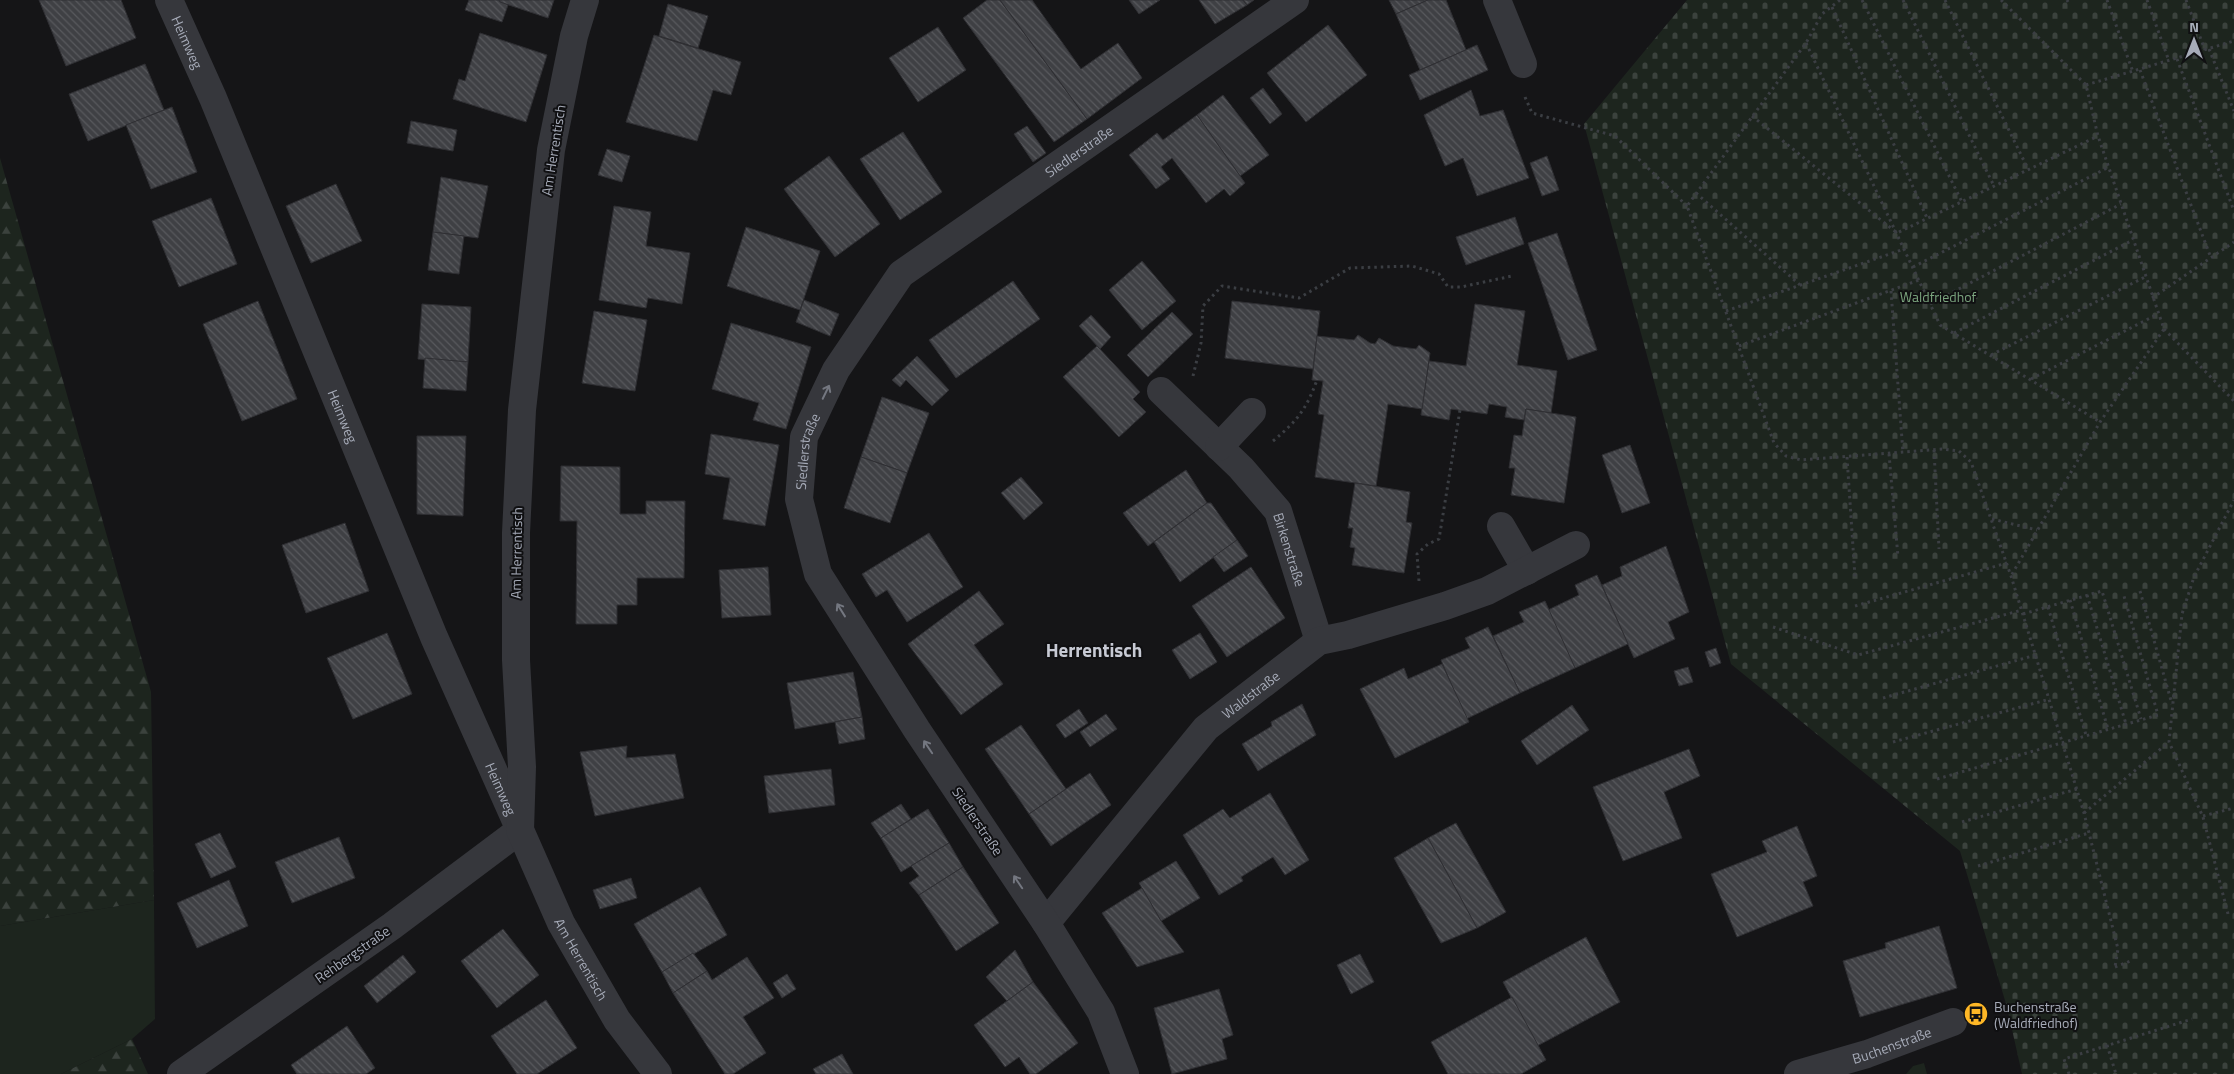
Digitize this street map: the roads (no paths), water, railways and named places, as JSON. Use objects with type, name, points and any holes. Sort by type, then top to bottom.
[{"type":"street","name":"Heimweg","points":[[169,0],[217,107],[434,637],[520,830]]},
{"type":"street","name":"Am Herrentisch","points":[[585,0],[574,36],[551,150],[522,410],[516,533],[516,660],[522,767],[520,830],[561,923],[616,1020],[658,1074]]},
{"type":"street","name":"Siedlerstraße","points":[[1125,1074],[1101,1012],[1046,923],[917,730],[818,574],[799,499],[804,437],[836,370],[901,274],[1295,0]]},
{"type":"street","points":[[1497,0],[1523,64]]},
{"type":"street","name":"Birkenstraße","points":[[1168,397],[1241,468],[1278,511],[1319,641]]},
{"type":"street","points":[[1219,447],[1252,412]]},
{"type":"street","points":[[1501,526],[1527,571]]},
{"type":"street","name":"Waldstraße","points":[[1046,923],[1206,728],[1319,641],[1431,610],[1486,591],[1576,545]]},
{"type":"street","name":"Rehbergstraße","points":[[181,1074],[392,926],[520,830]]},
{"type":"street","name":"Buchenstraße","points":[[1798,1074],[1872,1064],[1953,1022]]},
{"type":"place","name":"Buchenstraße (Waldfriedhof)","points":[[1976,1014]]},
{"type":"district","name":"Herrentisch","points":[[1094,649]]},
{"type":"park label","name":"Waldfriedhof","points":[[1938,296]]}]
